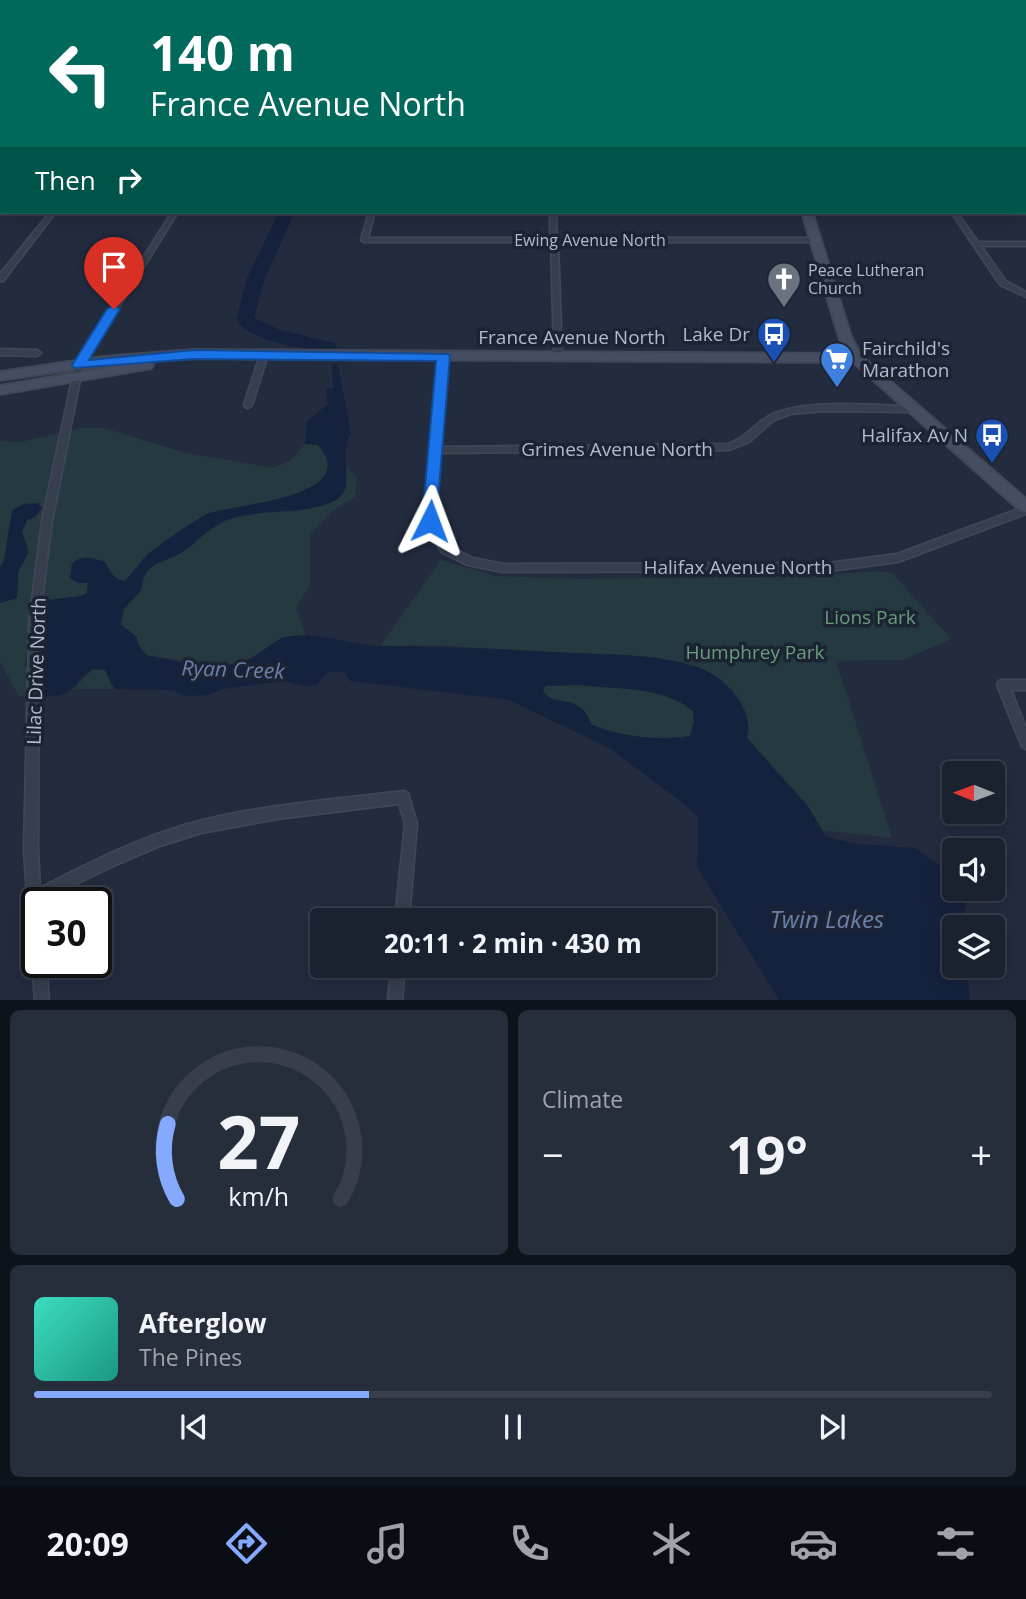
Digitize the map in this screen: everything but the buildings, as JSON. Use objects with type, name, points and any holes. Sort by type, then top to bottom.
[{"type":"street","points":[[0,279],[52,214]]},
{"type":"street","points":[[77,371],[174,214]]},
{"type":"street","name":"Ewing Avenue North","points":[[371,214],[364,240],[816,240]]},
{"type":"street","points":[[553,214],[558,356]]},
{"type":"street","points":[[808,214],[845,337],[856,358],[1026,509]]},
{"type":"street","points":[[955,214],[1003,283],[1026,295]]},
{"type":"street","points":[[977,244],[1026,244]]},
{"type":"street","points":[[0,352],[37,353]]},
{"type":"street","name":"France Avenue North","points":[[0,376],[77,371],[204,355],[856,358]]},
{"type":"street","points":[[248,405],[264,355]]},
{"type":"street","points":[[436,450],[443,356]]},
{"type":"street","name":"France Avenue North","points":[[0,390],[77,371]]},
{"type":"street","name":"Lilac Drive North","points":[[33,887],[34,623],[47,521],[77,371]]},
{"type":"street","name":"Grimes Avenue North","points":[[436,450],[729,447],[753,437],[767,421],[789,411],[913,410]]},
{"type":"street","name":"Halifax Avenue North","points":[[436,450],[430,521],[445,550],[471,562],[503,568],[830,567],[898,558],[1026,509]]},
{"type":"street","points":[[1026,685],[1003,685],[1026,743]]},
{"type":"street","points":[[56,887],[95,866],[201,827],[404,797],[411,824],[403,908]]},
{"type":"street","points":[[40,978],[42,1000]]},
{"type":"street","points":[[395,1000],[397,978]]},
{"type":"green space","points":[[82,428],[104,428],[186,453],[273,468],[290,461],[305,444],[318,444],[328,462],[324,476],[310,487],[266,502],[202,516],[149,553],[124,581],[114,576],[105,562],[88,582],[87,593],[48,600],[31,615],[25,666],[45,696],[19,696],[0,662],[0,603],[17,598],[18,572],[24,562],[22,532],[27,520],[35,517],[24,504],[0,568],[0,441],[21,442]]},
{"type":"green space","points":[[346,466],[357,478],[355,497],[331,512],[310,535],[310,585],[296,608],[306,636],[283,637],[267,650],[236,664],[203,664],[146,655],[131,632],[121,625],[125,606],[141,591],[144,577],[153,564],[229,519],[277,510],[293,512],[339,498],[346,488]]},
{"type":"green space","name":"Humphrey Park","points":[[441,560],[494,576],[579,579],[813,576],[877,571],[892,573],[951,639],[903,660],[836,661],[892,838],[822,830],[742,732],[623,656],[430,645],[380,646]]},
{"type":"green space","points":[[93,669],[105,670],[114,689],[74,689]]},
{"type":"green space","points":[[579,685],[639,690],[681,703],[693,711],[690,736],[653,738],[604,729],[592,725],[587,714],[575,704],[556,700],[543,692],[545,686]]},
{"type":"water","name":"Twin Lakes","points":[[332,364],[338,364],[351,434],[347,441],[344,493],[328,504],[316,507],[229,519],[210,529],[181,553],[150,569],[143,579],[141,589],[121,618],[121,625],[137,637],[137,643],[146,655],[185,663],[225,665],[250,659],[282,638],[309,635],[380,646],[640,656],[672,660],[702,669],[721,680],[737,697],[747,717],[747,738],[808,806],[826,837],[858,844],[915,848],[942,867],[942,901],[964,901],[965,904],[964,915],[942,915],[942,978],[967,978],[970,1000],[779,1000],[697,867],[698,818],[688,807],[609,748],[509,700],[350,681],[344,672],[328,672],[316,685],[307,687],[284,681],[223,689],[208,695],[184,696],[173,690],[114,689],[105,670],[93,669],[68,692],[45,696],[25,666],[31,615],[48,600],[87,593],[88,583],[78,583],[70,578],[72,563],[84,558],[105,562],[114,576],[124,581],[149,553],[207,514],[290,496],[310,487],[324,477],[328,463],[318,445],[305,444],[307,421],[328,404],[326,389],[333,388]],"holes":[[[579,685],[624,689],[667,697],[693,711],[694,721],[690,736],[653,738],[604,729],[592,725],[586,714],[574,704],[556,700],[543,692],[545,686]]]},
{"type":"water","points":[[38,503],[42,508],[35,517],[27,520],[22,532],[29,552],[18,572],[17,598],[0,603],[0,568],[4,561],[12,510],[24,504]]},
{"type":"waterway","name":"Ryan Creek","points":[[286,214],[256,278],[245,320],[264,332],[327,347]]},
{"type":"place","name":"Peace Lutheran Church","points":[[784,309]]},
{"type":"place","name":"Lake Dr","points":[[774,364]]},
{"type":"place","name":"Fairchild's Marathon","points":[[837,389]]},
{"type":"place","name":"Halifax Av N","points":[[992,465]]},
{"type":"route","points":[[114,309],[79,365],[139,357],[194,354],[443,356],[429,506],[430,521]]},
{"type":"park label","name":"Lions Park","points":[[870,617]]}]
